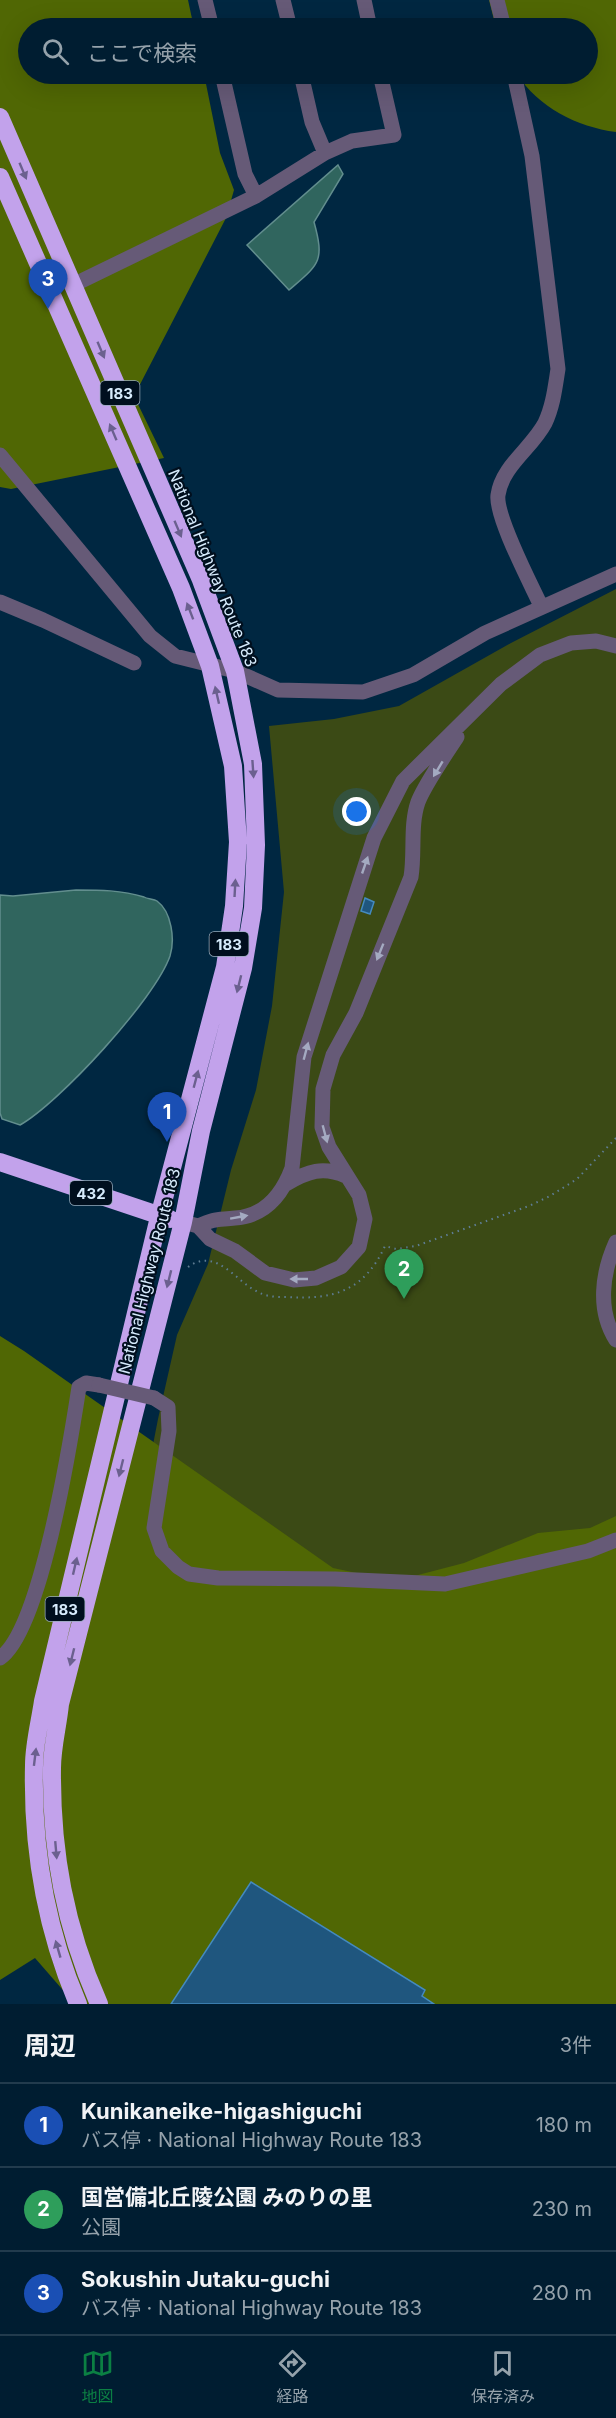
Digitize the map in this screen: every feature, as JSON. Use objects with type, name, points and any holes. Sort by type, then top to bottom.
[{"type":"highway","name":"National Highway Route 183","points":[[0,117],[201,580],[235,670],[253,764],[256,845],[253,908],[243,968],[201,1131],[191,1224],[60,1704],[52,1765],[57,1862],[67,1917],[81,1963],[99,2004]]},
{"type":"highway","name":"National Highway Route 183","points":[[0,177],[181,588],[210,666],[233,766],[238,842],[234,906],[225,968],[159,1216],[43,1701],[34,1764],[39,1867],[50,1923],[65,1974],[78,2004]]},
{"type":"highway","name":"432","points":[[0,1162],[159,1216],[191,1224]]},
{"type":"street","points":[[205,0],[210,18]]},
{"type":"street","points":[[284,0],[288,18]]},
{"type":"street","points":[[364,0],[368,18]]},
{"type":"street","points":[[497,0],[502,18]]},
{"type":"street","points":[[224,84],[245,174],[256,196]]},
{"type":"street","points":[[303,84],[312,122],[325,153]]},
{"type":"street","points":[[73,285],[256,196],[325,153],[352,141],[394,135],[382,84]]},
{"type":"street","points":[[516,84],[532,156],[558,369],[553,402],[544,424],[503,479],[498,497],[501,514],[541,606]]},
{"type":"street","points":[[0,455],[150,636],[175,656],[235,670],[278,690],[363,692],[413,675],[485,633],[616,574]]},
{"type":"street","points":[[0,602],[134,663]]},
{"type":"street","points":[[191,1224],[215,1218],[246,1216],[269,1206],[286,1184],[292,1168],[304,1057],[374,838],[403,781],[501,684],[540,656],[570,643],[596,641],[616,646]]},
{"type":"street","points":[[191,1224],[210,1239],[235,1251],[265,1273],[294,1280],[316,1278],[341,1268],[358,1247],[365,1220],[359,1195],[329,1148],[322,1127],[322,1089],[333,1055],[356,1013],[411,877],[414,857],[413,828],[418,801],[468,718]]},
{"type":"street","points":[[286,1184],[309,1172],[321,1169],[334,1170],[346,1176]]},
{"type":"street","points":[[616,1242],[608,1259],[602,1293],[610,1331],[616,1340]]},
{"type":"street","points":[[0,1658],[6,1654],[38,1588],[57,1508],[80,1387],[86,1383],[154,1398],[168,1407],[170,1416],[167,1446],[154,1528],[157,1541],[169,1560],[189,1574],[218,1578],[335,1579],[445,1584],[588,1551],[616,1540]]},
{"type":"path","points":[[186,1269],[195,1263],[213,1262],[228,1270],[252,1289],[267,1296],[324,1298],[350,1287],[365,1275],[385,1245],[396,1249],[416,1246],[514,1212],[550,1196],[577,1179],[616,1138]]},
{"type":"shaded area","points":[[338,165],[343,174],[314,222],[319,246],[317,261],[313,268],[289,290],[247,245]]},
{"type":"shaded area","points":[[616,589],[616,2004],[123,1599],[177,1335],[208,1264],[231,1170],[256,1090],[272,1006],[284,892],[269,726],[334,719],[399,706],[511,643]]},
{"type":"shaded area","points":[[76,890],[119,892],[157,901],[166,912],[171,927],[170,956],[161,975],[146,997],[104,1048],[58,1095],[20,1125],[2,1119],[0,1113],[0,895],[13,896]]},
{"type":"green space","points":[[0,0],[188,0],[192,18],[18,18],[18,84],[206,84],[220,153],[234,190],[226,218],[134,396],[164,458],[11,489],[0,487]]},
{"type":"green space","points":[[489,0],[616,0],[616,132],[587,125],[560,114],[547,106],[524,84],[598,84],[598,18],[494,18]]},
{"type":"green space","points":[[0,1336],[333,1568],[395,1581],[464,1563],[538,1533],[590,1528],[616,1516],[616,2004],[75,2004],[35,1958],[0,1980]]},
{"type":"building","points":[[365,898],[374,902],[370,914],[361,911]]},
{"type":"building","points":[[251,1882],[425,1990],[422,1996],[434,2004],[171,2004]]},
{"type":"place","name":"Sokushin Jutaku-guchi","points":[[48,309]]},
{"type":"place","name":"Kunikaneike-higashiguchi","points":[[167,1142]]},
{"type":"place","name":"国営備北丘陵公園 みのりの里","points":[[404,1299]]}]
